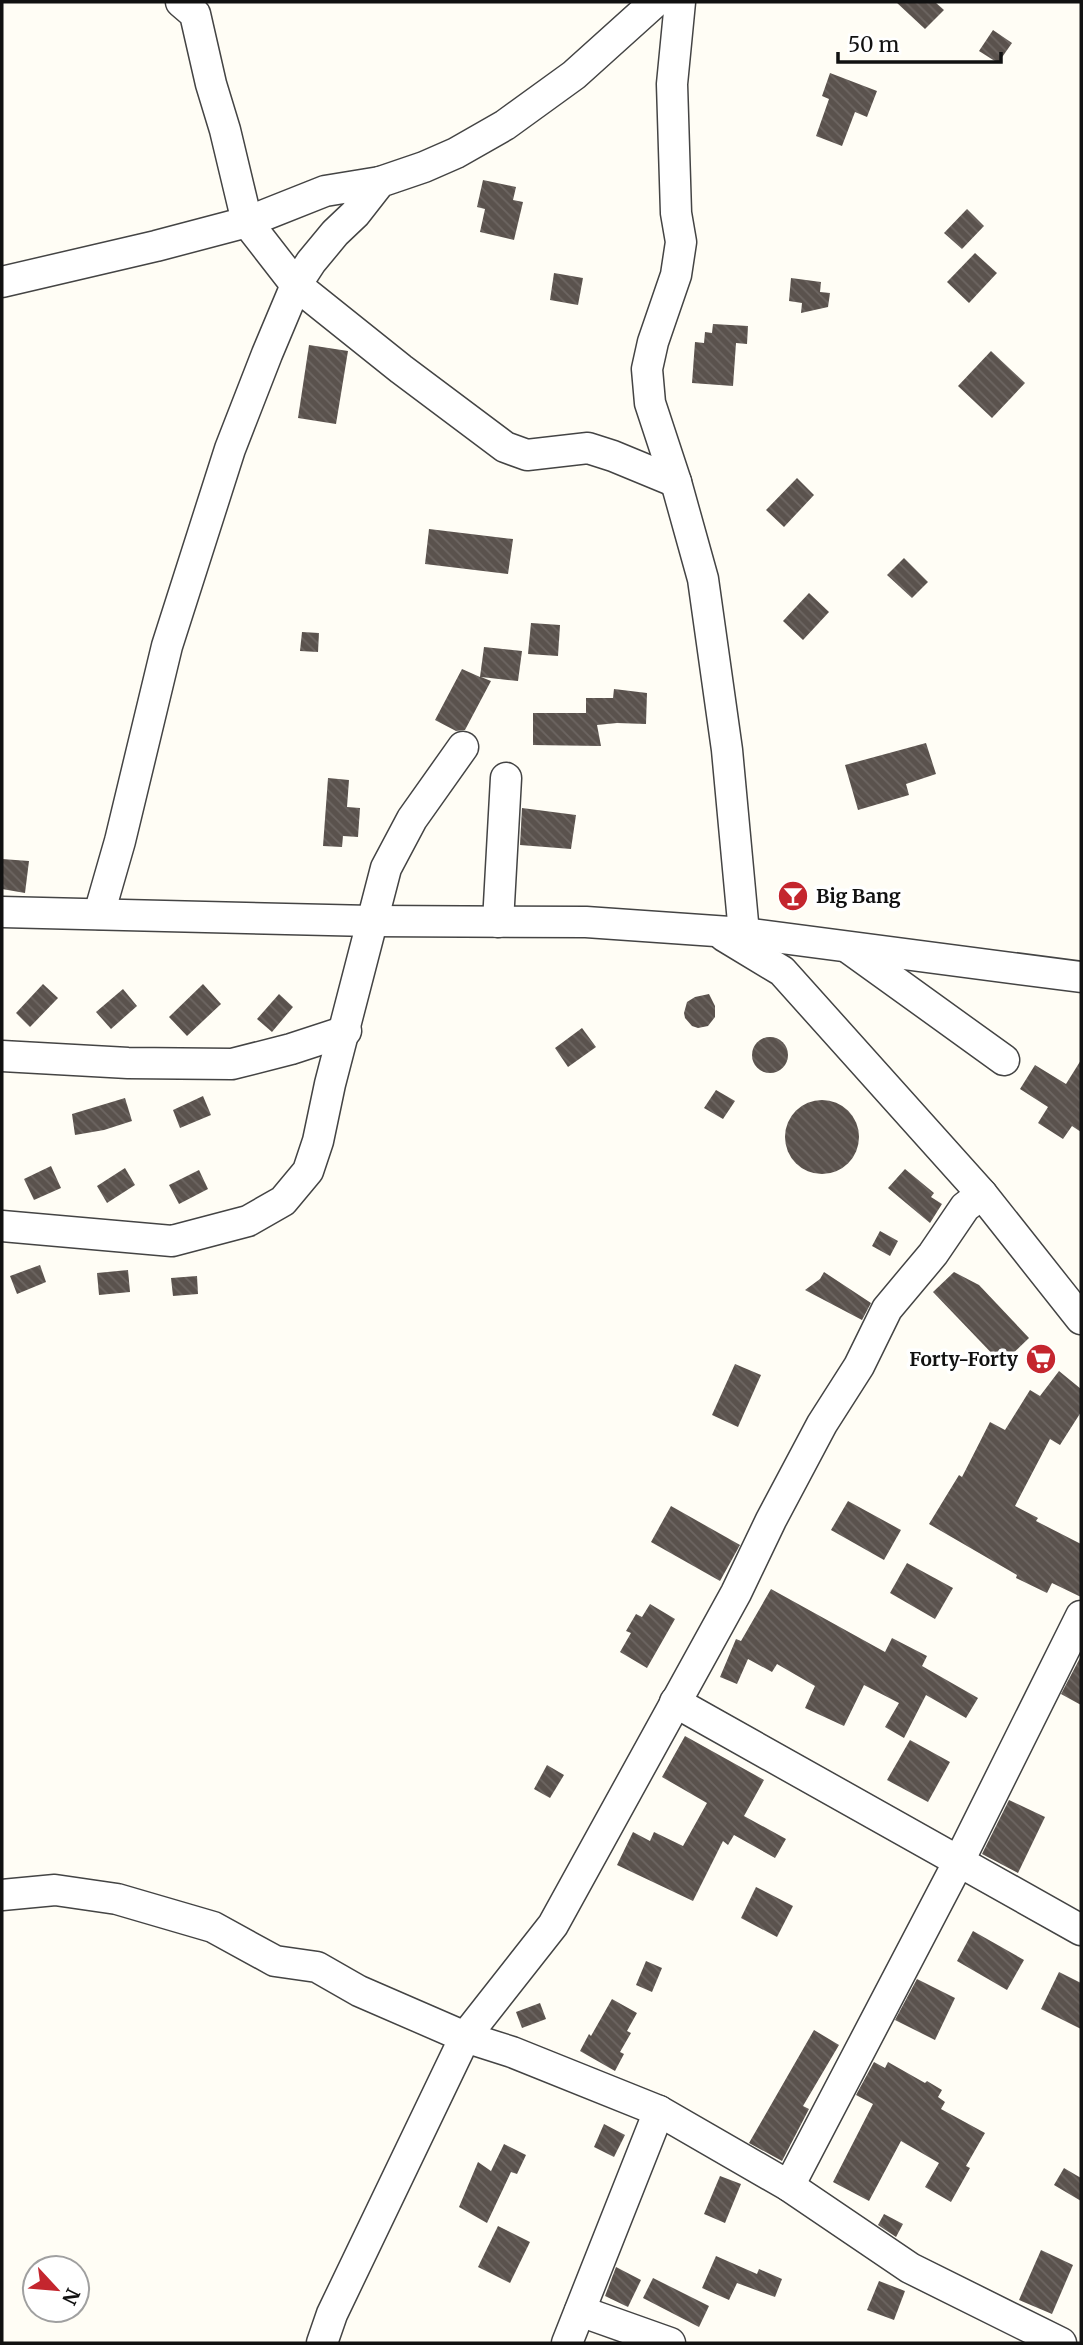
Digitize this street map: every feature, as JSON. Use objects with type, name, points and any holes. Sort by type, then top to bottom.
[{"type":"street","points":[[181,2],[195,14],[247,222],[296,285],[505,447],[527,455],[588,448],[676,482]]},
{"type":"street","points":[[2,282],[247,222],[325,191],[380,182],[424,167],[456,153],[505,125],[574,75],[655,2]]},
{"type":"street","points":[[680,2],[672,84],[676,213],[681,242],[676,275],[653,342],[647,369],[650,403],[676,482],[703,579],[727,750],[729,932]]},
{"type":"street","points":[[99,914],[120,841],[167,646],[230,449],[296,285],[310,262],[355,214],[380,182]]},
{"type":"street","points":[[2,1226],[173,1241],[248,1221],[283,1201],[307,1171],[318,1141],[330,1084],[346,1031],[386,868],[412,819],[463,747]]},
{"type":"street","points":[[498,922],[506,778]]},
{"type":"street","points":[[2,912],[371,921],[586,922],[729,932],[1081,977]]},
{"type":"street","points":[[729,932],[782,971],[982,1194],[1081,1319]]},
{"type":"street","points":[[847,947],[1004,1060]]},
{"type":"street","points":[[2,1056],[128,1063],[232,1064],[346,1031]]},
{"type":"street","points":[[322,2343],[332,2314],[465,2037],[553,1925],[736,1593],[822,1424],[859,1366],[887,1309],[933,1254],[965,1207],[982,1194]]},
{"type":"street","points":[[789,2186],[958,1863],[1081,1616]]},
{"type":"street","points":[[674,1702],[1081,1930]]},
{"type":"street","points":[[2,1895],[55,1890],[117,1899],[213,1927],[275,1961],[317,1967],[359,1991],[465,2037],[512,2052],[659,2111],[789,2186],[909,2268],[1061,2343]]},
{"type":"street","points":[[567,2343],[659,2111]]},
{"type":"street","points":[[580,2311],[670,2343]]},
{"type":"street","points":[[1078,2343],[1081,2337]]},
{"type":"building","points":[[896,2],[935,2],[944,10],[925,29]]},
{"type":"building","points":[[993,30],[1012,43],[998,63],[979,51]]},
{"type":"building","points":[[830,73],[877,91],[867,117],[855,112],[842,146],[816,136],[829,99],[822,96]]},
{"type":"building","points":[[483,180],[516,187],[513,200],[523,202],[514,240],[480,232],[485,209],[477,207]]},
{"type":"building","points":[[967,209],[984,226],[962,249],[944,233]]},
{"type":"building","points":[[975,253],[997,273],[969,303],[947,282]]},
{"type":"building","points":[[554,273],[583,278],[578,305],[550,300]]},
{"type":"building","points":[[791,278],[821,282],[820,292],[830,293],[828,307],[801,313],[802,303],[789,301]]},
{"type":"building","points":[[713,324],[748,326],[747,344],[736,343],[733,386],[692,383],[695,342],[704,343],[705,332],[712,333]]},
{"type":"building","points":[[309,345],[348,351],[336,424],[298,418]]},
{"type":"building","points":[[991,351],[1025,383],[992,418],[958,386]]},
{"type":"building","points":[[797,478],[814,495],[784,527],[766,510]]},
{"type":"building","points":[[429,529],[513,539],[508,574],[425,564]]},
{"type":"building","points":[[904,558],[928,582],[912,598],[887,575]]},
{"type":"building","points":[[809,593],[829,612],[803,640],[783,621]]},
{"type":"building","points":[[531,623],[560,625],[558,656],[528,654]]},
{"type":"building","points":[[302,632],[319,633],[318,652],[300,651]]},
{"type":"building","points":[[484,647],[522,651],[518,681],[481,677],[491,681],[465,730],[456,731],[435,720],[462,669],[480,677]]},
{"type":"building","points":[[614,689],[647,693],[646,724],[597,725],[601,746],[533,745],[533,713],[586,713],[586,698],[613,698]]},
{"type":"building","points":[[926,743],[936,774],[906,784],[909,795],[858,810],[845,765]]},
{"type":"building","points":[[328,778],[349,780],[347,807],[360,808],[358,837],[343,836],[342,847],[323,846]]},
{"type":"building","points":[[522,808],[576,815],[571,849],[520,845]]},
{"type":"building","points":[[2,859],[29,861],[25,893],[2,889]]},
{"type":"building","points":[[43,984],[58,998],[30,1027],[16,1013]]},
{"type":"building","points":[[203,984],[221,1004],[187,1036],[169,1017]]},
{"type":"building","points":[[123,989],[137,1006],[111,1029],[96,1012]]},
{"type":"building","points":[[279,994],[293,1007],[272,1032],[257,1019]]},
{"type":"building","points":[[709,994],[715,1006],[715,1017],[708,1026],[692,1026],[685,1018],[687,1002]]},
{"type":"building","points":[[582,1028],[596,1047],[568,1067],[555,1048]]},
{"type":"building","points":[[770,1037],[783,1042],[788,1055],[783,1068],[770,1073],[757,1068],[752,1055],[757,1042]]},
{"type":"building","points":[[1081,1060],[1081,1132],[1072,1126],[1063,1139],[1038,1123],[1048,1107],[1020,1089],[1035,1065],[1066,1084]]},
{"type":"building","points":[[716,1090],[735,1101],[723,1119],[704,1108]]},
{"type":"building","points":[[203,1096],[211,1115],[180,1128],[173,1110]]},
{"type":"building","points":[[125,1098],[132,1121],[75,1135],[72,1114]]},
{"type":"building","points":[[822,1100],[843,1106],[853,1116],[859,1137],[853,1158],[843,1168],[822,1174],[801,1168],[791,1158],[785,1137],[791,1116],[801,1106]]},
{"type":"building","points":[[51,1166],[61,1188],[34,1200],[24,1179]]},
{"type":"building","points":[[125,1168],[135,1185],[107,1203],[97,1186]]},
{"type":"building","points":[[905,1169],[934,1193],[931,1197],[942,1204],[930,1223],[888,1188]]},
{"type":"building","points":[[199,1170],[208,1189],[179,1204],[169,1185]]},
{"type":"building","points":[[880,1231],[898,1241],[890,1256],[872,1246]]},
{"type":"building","points":[[40,1265],[46,1282],[17,1294],[10,1276]]},
{"type":"building","points":[[128,1270],[130,1292],[99,1295],[97,1273]]},
{"type":"building","points":[[824,1272],[871,1303],[862,1320],[805,1290],[820,1279]]},
{"type":"building","points":[[954,1272],[979,1285],[1029,1338],[1002,1364],[933,1292]]},
{"type":"building","points":[[197,1276],[198,1294],[173,1296],[171,1278]]},
{"type":"building","points":[[735,1364],[761,1375],[738,1427],[712,1415]]},
{"type":"building","points":[[1059,1371],[1081,1389],[1081,1412],[1060,1445],[1050,1439],[1015,1506],[1038,1518],[1036,1521],[1081,1544],[1081,1597],[1052,1583],[1047,1593],[1016,1578],[1017,1575],[929,1524],[959,1475],[962,1477],[990,1422],[1005,1430],[1030,1390],[1040,1396]]},
{"type":"building","points":[[848,1501],[901,1530],[884,1560],[831,1530]]},
{"type":"building","points":[[671,1506],[740,1545],[720,1581],[651,1542]]},
{"type":"building","points":[[907,1563],[953,1588],[935,1619],[890,1593]]},
{"type":"building","points":[[771,1589],[885,1652],[892,1638],[927,1656],[922,1666],[978,1698],[966,1718],[926,1695],[904,1738],[885,1727],[899,1703],[864,1685],[844,1726],[805,1708],[815,1686],[777,1664],[772,1672],[748,1659],[737,1684],[720,1677],[736,1639],[741,1641]]},
{"type":"building","points":[[650,1604],[675,1619],[647,1668],[620,1652],[631,1633],[626,1631],[636,1614],[642,1617]]},
{"type":"building","points":[[1081,1656],[1081,1705],[1061,1694]]},
{"type":"building","points":[[685,1736],[764,1780],[744,1816],[786,1839],[775,1858],[734,1835],[728,1845],[723,1841],[693,1901],[617,1865],[633,1832],[650,1841],[654,1832],[683,1846],[707,1803],[662,1777]]},
{"type":"building","points":[[910,1740],[950,1762],[928,1802],[887,1780]]},
{"type":"building","points":[[547,1765],[564,1775],[550,1798],[534,1789]]},
{"type":"building","points":[[1009,1800],[1045,1817],[1018,1873],[982,1854]]},
{"type":"building","points":[[756,1887],[793,1906],[777,1937],[741,1918]]},
{"type":"building","points":[[973,1931],[1024,1960],[1007,1990],[957,1961]]},
{"type":"building","points":[[646,1961],[662,1968],[652,1992],[636,1985]]},
{"type":"building","points":[[1059,1972],[1081,1983],[1081,2029],[1041,2009]]},
{"type":"building","points":[[917,1979],[955,1998],[935,2040],[895,2020]]},
{"type":"building","points":[[612,1999],[637,2013],[627,2031],[631,2033],[620,2052],[624,2054],[615,2071],[580,2051]]},
{"type":"building","points":[[540,2003],[546,2019],[522,2028],[516,2012]]},
{"type":"building","points":[[814,2030],[839,2045],[803,2106],[809,2109],[782,2161],[749,2143]]},
{"type":"building","points":[[874,2062],[885,2068],[888,2062],[942,2090],[938,2097],[945,2102],[941,2109],[985,2133],[966,2166],[970,2168],[951,2202],[925,2187],[939,2163],[901,2141],[869,2201],[833,2182],[873,2104],[856,2095]]},
{"type":"building","points":[[604,2124],[625,2135],[614,2157],[594,2147]]},
{"type":"building","points":[[504,2144],[526,2155],[517,2174],[511,2172],[487,2223],[459,2207],[478,2162],[491,2171]]},
{"type":"building","points":[[1064,2168],[1081,2178],[1081,2201],[1054,2185]]},
{"type":"building","points":[[720,2176],[741,2184],[725,2223],[704,2214]]},
{"type":"building","points":[[884,2214],[903,2224],[896,2237],[878,2225]]},
{"type":"building","points":[[498,2226],[530,2242],[510,2283],[478,2267]]},
{"type":"building","points":[[1041,2250],[1073,2265],[1052,2314],[1019,2300]]},
{"type":"building","points":[[716,2256],[757,2274],[759,2269],[782,2279],[775,2297],[737,2283],[729,2300],[702,2288]]},
{"type":"building","points":[[616,2267],[641,2280],[628,2307],[605,2296]]},
{"type":"building","points":[[653,2278],[709,2306],[699,2327],[643,2298]]},
{"type":"building","points":[[879,2281],[905,2291],[894,2320],[867,2310]]},
{"type":"place","name":"Big Bang","points":[[793,896]]},
{"type":"place","name":"Forty-Forty","points":[[1041,1359]]}]
